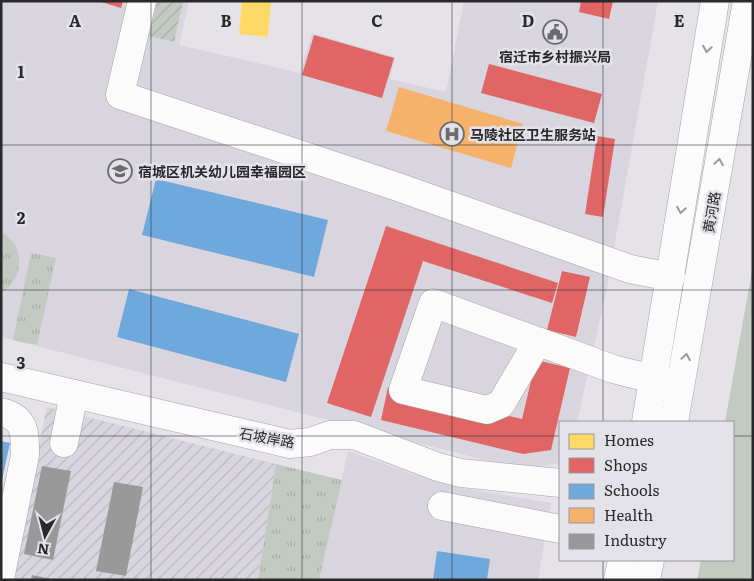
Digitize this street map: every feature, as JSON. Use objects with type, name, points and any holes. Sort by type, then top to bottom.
[{"type":"main road","points":[[142,1],[120,95],[395,186],[630,269],[671,277]]},
{"type":"main road","points":[[646,421],[715,1]]},
{"type":"main road","name":"黄河路","points":[[674,421],[747,1]]},
{"type":"main road","points":[[538,341],[501,404],[487,410],[404,390],[433,303],[538,341],[613,369],[681,386]]},
{"type":"main road","name":"石坡岸路","points":[[1,377],[290,444],[310,442],[330,435],[354,434],[438,467],[461,473],[559,483]]},
{"type":"main road","points":[[64,442],[74,394]]},
{"type":"main road","points":[[1,412],[10,414],[20,421],[24,436],[25,455],[1,574]]},
{"type":"main road","points":[[442,506],[559,529]]},
{"type":"main road","points":[[618,580],[622,561]]},
{"type":"main road","points":[[646,580],[650,561]]},
{"type":"shaded area","points":[[1,1],[189,1],[179,45],[300,73],[312,33],[395,57],[390,79],[446,92],[464,1],[658,1],[606,293],[577,421],[559,421],[559,463],[520,469],[1,337]]},
{"type":"shaded area","points":[[47,407],[276,464],[258,580],[11,580]]},
{"type":"shaded area","points":[[348,451],[456,487],[551,503],[538,580],[319,580]]},
{"type":"green space","points":[[157,1],[183,1],[174,42],[149,36]]},
{"type":"green space","points":[[1,232],[15,245],[19,262],[14,280],[1,293]]},
{"type":"green space","points":[[31,253],[56,258],[37,345],[13,340]]},
{"type":"green space","points":[[753,265],[753,580],[697,580],[701,561],[734,561],[734,421],[725,421]]},
{"type":"green space","points":[[276,464],[342,480],[319,580],[258,580]]},
{"type":"building: Homes","points":[[242,1],[271,1],[268,37],[239,34]]},
{"type":"building: Shops","points":[[98,1],[123,1],[121,8]]},
{"type":"building: Shops","points":[[581,1],[613,1],[609,19],[579,12]]},
{"type":"building: Shops","points":[[314,35],[394,58],[382,98],[302,75]]},
{"type":"building: Shops","points":[[489,64],[602,94],[594,123],[481,93]]},
{"type":"building: Shops","points":[[597,136],[615,139],[603,217],[585,214]]},
{"type":"building: Shops","points":[[386,226],[558,283],[552,303],[423,261],[371,417],[327,403]]},
{"type":"building: Shops","points":[[562,271],[590,277],[576,337],[547,330]]},
{"type":"building: Shops","points":[[536,360],[570,368],[551,450],[523,454],[381,420],[388,387],[522,419]]},
{"type":"building: Schools","points":[[156,179],[328,220],[314,277],[142,235]]},
{"type":"building: Schools","points":[[129,289],[299,334],[286,382],[117,337]]},
{"type":"building: Schools","points":[[1,441],[10,443],[2,480],[1,480]]},
{"type":"building: Schools","points":[[437,551],[490,559],[487,580],[433,580]]},
{"type":"building: Health","points":[[399,87],[523,124],[511,168],[386,131]]},
{"type":"building: Industry","points":[[42,466],[71,471],[53,560],[24,554]]},
{"type":"building: Industry","points":[[114,482],[143,487],[126,576],[96,571]]},
{"type":"building: Industry","points":[[32,575],[51,579],[51,580],[31,580]]},
{"type":"place","name":"宿迁市乡村振兴局","points":[[555,32]]},
{"type":"place","name":"马陵社区卫生服务站","points":[[452,134]]},
{"type":"place","name":"宿城区机关幼儿园幸福园区","points":[[120,171]]}]
